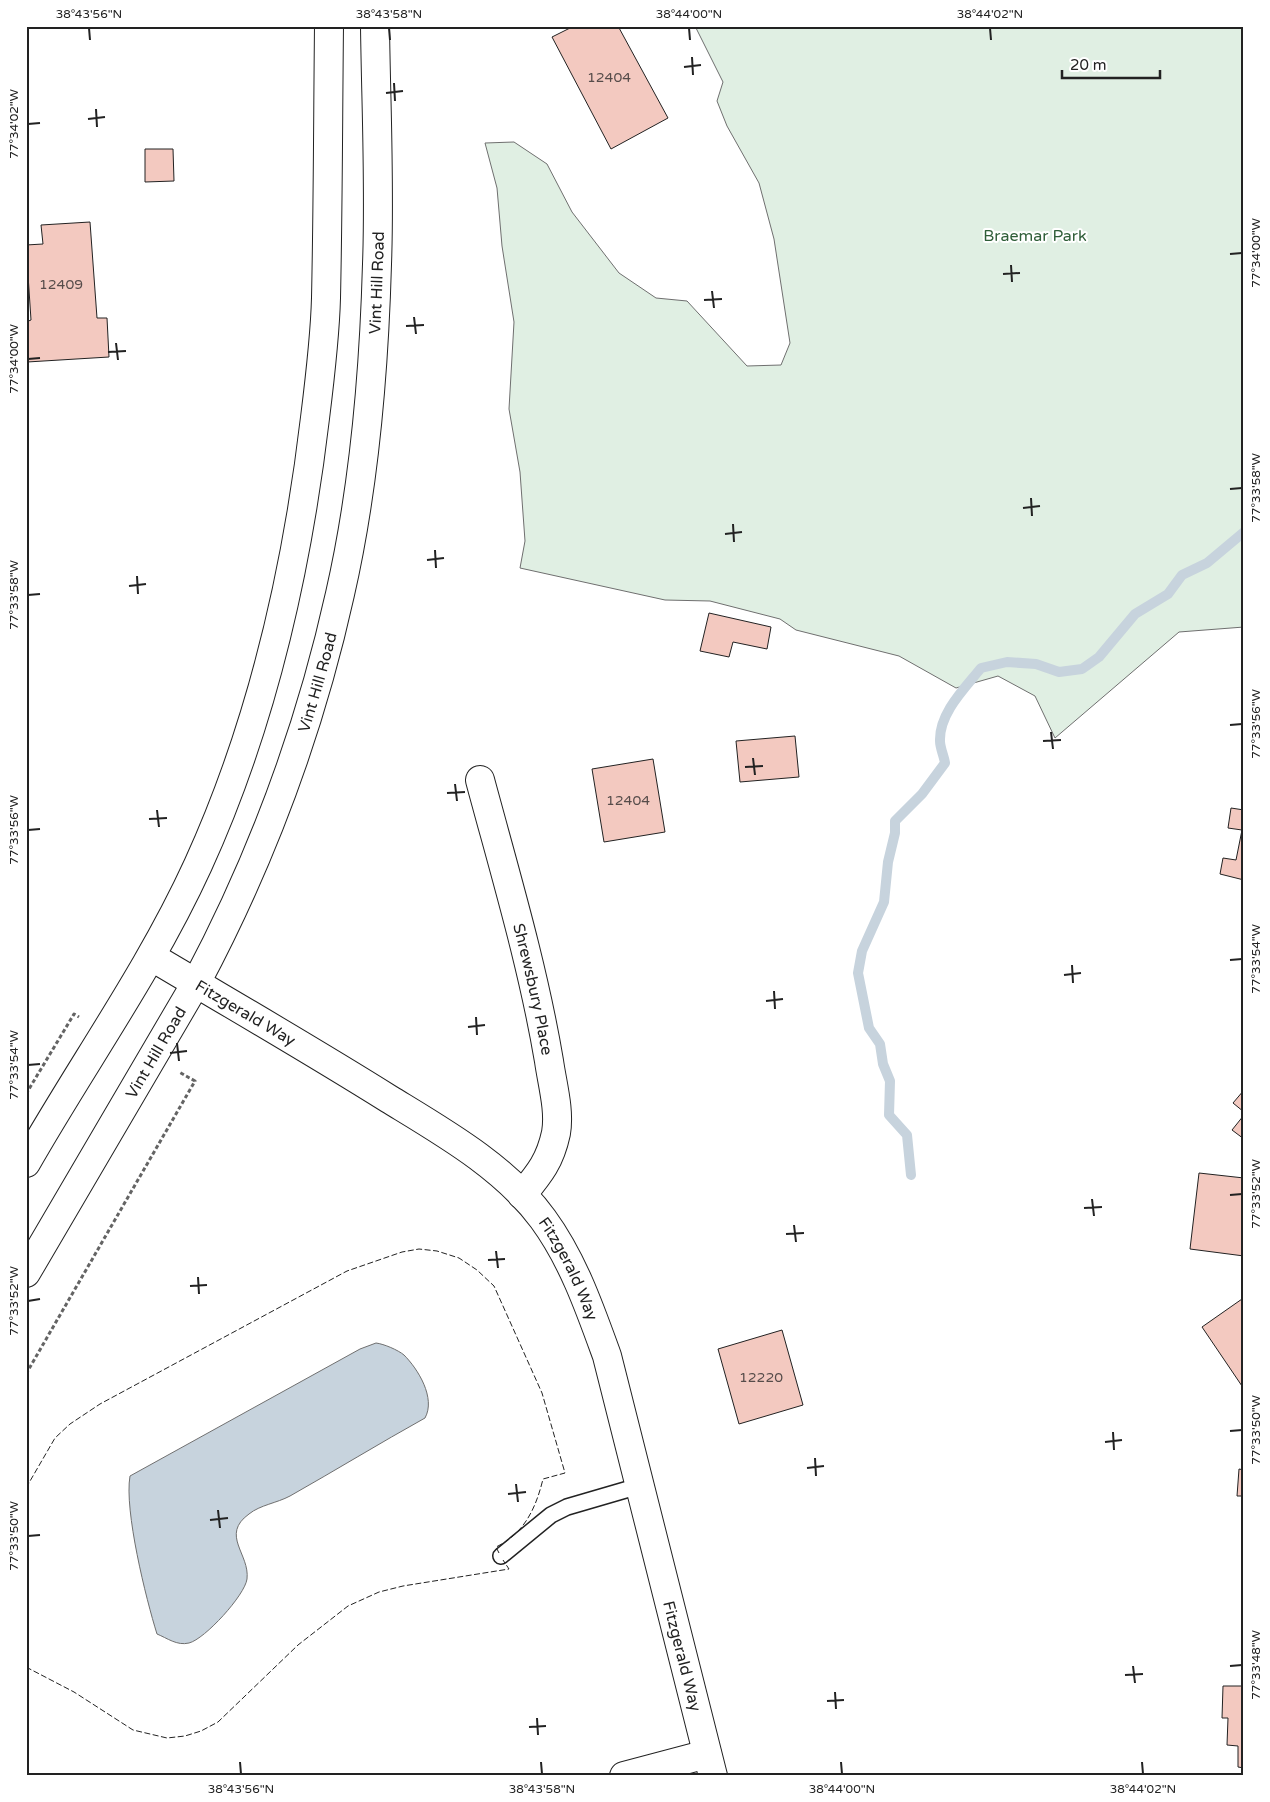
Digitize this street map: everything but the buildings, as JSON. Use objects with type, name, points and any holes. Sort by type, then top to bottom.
[{"type":"main road","points":[[26,1162],[152,956],[198,865],[234,774],[280,621],[299,526],[314,425],[326,300],[329,26]]},
{"type":"main road","name":"Vint Hill Road","points":[[26,1273],[196,983],[254,862],[280,796],[324,660],[341,591],[366,424],[377,252],[375,26]]},
{"type":"main road","name":"Shrewsbury Place","points":[[480,780],[534,986],[554,1096],[556,1126],[551,1154],[544,1169],[522,1195]]},
{"type":"main road","name":"Fitzgerald Way","points":[[152,956],[440,1131],[493,1168],[543,1218],[561,1247],[584,1294],[607,1356],[710,1765]]},
{"type":"main road","points":[[624,1776],[710,1765]]},
{"type":"lane","points":[[501,1556],[551,1515],[567,1507],[640,1486]]},
{"type":"path","points":[[26,1094],[74,1014]]},
{"type":"path","points":[[26,1374],[195,1081],[180,1072]]},
{"type":"green space","name":"Braemar Park","points":[[695,26],[1244,26],[1244,627],[1179,632],[1055,738],[1035,696],[998,676],[956,688],[899,656],[796,630],[780,619],[710,601],[665,600],[520,568],[525,541],[520,472],[509,409],[514,322],[502,246],[497,188],[485,143],[514,142],[547,164],[572,212],[619,273],[656,298],[687,301],[747,366],[781,365],[790,343],[774,239],[759,183],[727,126],[717,101],[723,82]]},
{"type":"shaded area","points":[[376,1343],[395,1349],[404,1355],[415,1368],[427,1393],[428,1410],[425,1418],[290,1496],[258,1508],[249,1514],[241,1522],[236,1537],[247,1570],[247,1579],[245,1586],[232,1605],[205,1634],[189,1643],[176,1643],[157,1634],[142,1578],[133,1532],[130,1510],[130,1476],[360,1349]]},
{"type":"waterway","points":[[911,1175],[907,1135],[889,1115],[890,1081],[883,1064],[880,1044],[869,1028],[858,973],[862,951],[884,902],[888,862],[895,833],[895,821],[922,794],[945,763],[940,741],[941,731],[948,711],[981,668],[1007,662],[1036,664],[1059,672],[1082,669],[1099,657],[1135,614],[1168,594],[1182,575],[1207,563],[1244,532]]},
{"type":"fence","points":[[26,1488],[55,1438],[70,1424],[100,1404],[347,1271],[402,1252],[419,1249],[437,1251],[459,1258],[477,1270],[494,1286],[542,1393],[565,1473],[543,1479],[537,1500],[527,1519],[514,1535],[496,1547],[499,1553]]},
{"type":"fence","points":[[26,1667],[74,1692],[133,1730],[167,1738],[185,1736],[201,1731],[218,1722],[298,1645],[348,1606],[379,1592],[403,1586],[509,1569],[503,1560]]}]
